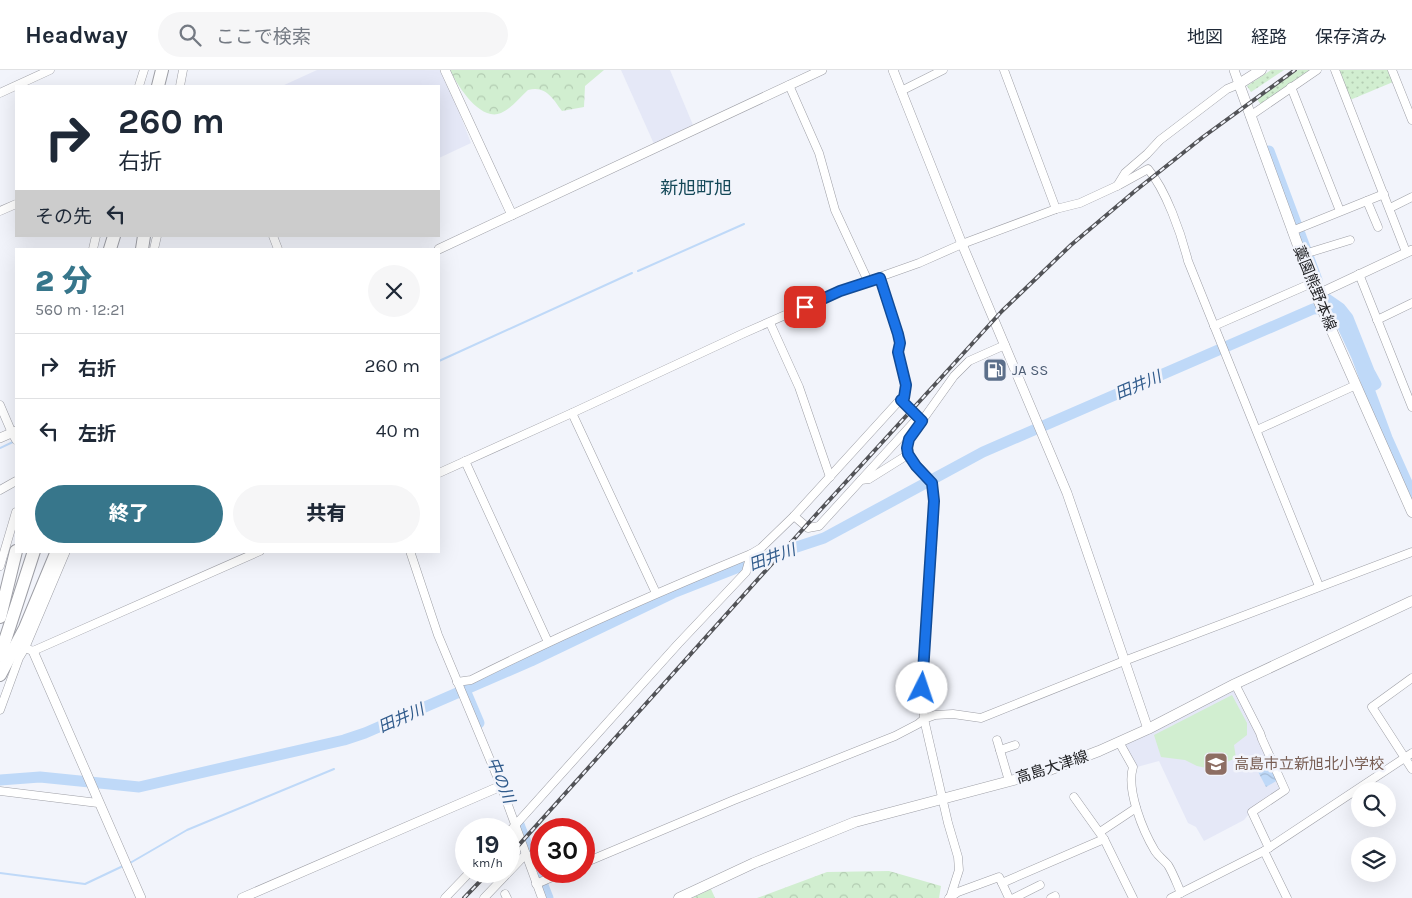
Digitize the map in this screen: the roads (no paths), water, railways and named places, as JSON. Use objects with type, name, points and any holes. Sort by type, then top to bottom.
[{"type":"highway","points":[[158,85],[162,71]]},
{"type":"highway","points":[[0,617],[16,553]]},
{"type":"highway","points":[[0,656],[33,553]]},
{"type":"highway","points":[[0,675],[25,628],[56,553]]},
{"type":"main road","points":[[1238,84],[1261,70]]},
{"type":"main road","name":"藁園熊野本線","points":[[1238,84],[1292,231],[1306,254],[1317,298],[1412,512]]},
{"type":"main road","name":"高島大津線","points":[[679,898],[754,863],[855,822],[1044,772],[1119,742],[1235,684],[1412,601]]},
{"type":"street","points":[[17,85],[50,70]]},
{"type":"street","points":[[139,85],[144,70]]},
{"type":"street","points":[[180,85],[183,70]]},
{"type":"street","points":[[444,70],[512,215]]},
{"type":"street","points":[[440,249],[822,70]]},
{"type":"street","points":[[893,70],[962,244],[1066,493],[1148,728]]},
{"type":"street","points":[[901,91],[943,70]]},
{"type":"street","points":[[1004,70],[1056,208]]},
{"type":"street","points":[[1117,186],[1125,173],[1160,140],[1227,89],[1238,84],[1234,70]]},
{"type":"street","points":[[1250,116],[1317,70]]},
{"type":"street","points":[[1317,298],[1359,274],[1409,251],[1384,194],[1335,70]]},
{"type":"street","points":[[1392,70],[1412,120]]},
{"type":"street","points":[[789,85],[819,153],[835,210],[868,281]]},
{"type":"street","points":[[0,93],[15,86]]},
{"type":"street","points":[[1291,87],[1340,211]]},
{"type":"street","points":[[440,473],[840,291],[920,263],[962,244],[1056,208],[1080,203],[1148,169],[1157,179],[1184,244],[1188,261],[1318,586]]},
{"type":"street","points":[[1292,231],[1384,194]]},
{"type":"street","points":[[1390,208],[1412,197]]},
{"type":"street","points":[[1367,201],[1378,227]]},
{"type":"street","points":[[0,211],[15,204]]},
{"type":"street","points":[[1306,254],[1350,240]]},
{"type":"street","points":[[1359,274],[1412,407]]},
{"type":"street","points":[[457,682],[471,680],[548,642],[656,593],[751,556],[762,548],[904,398],[906,385],[898,352],[900,343],[880,278]]},
{"type":"street","points":[[1214,326],[1312,283]]},
{"type":"street","points":[[1377,320],[1412,303]]},
{"type":"street","points":[[770,323],[798,387],[830,477]]},
{"type":"street","points":[[950,898],[959,870],[958,857],[924,719],[922,688],[934,501],[931,483],[908,454],[907,448],[909,439],[954,376],[969,361],[1005,346]]},
{"type":"street","points":[[1257,430],[1356,385]]},
{"type":"street","points":[[901,400],[922,421]]},
{"type":"street","points":[[0,405],[15,435],[0,438]]},
{"type":"street","points":[[572,413],[656,593]]},
{"type":"street","points":[[794,516],[808,528],[819,526],[915,421],[922,421]]},
{"type":"street","points":[[861,480],[869,479],[908,454]]},
{"type":"street","points":[[465,462],[548,642]]},
{"type":"street","points":[[0,490],[15,482]]},
{"type":"street","points":[[0,566],[15,515]]},
{"type":"street","points":[[595,859],[734,800],[895,736],[924,719],[935,715],[953,714],[981,718],[1318,586],[1412,552]]},
{"type":"street","points":[[65,553],[29,650],[140,898]]},
{"type":"street","points":[[0,710],[17,658],[29,650],[255,553]]},
{"type":"street","points":[[411,553],[438,635],[513,818]]},
{"type":"street","points":[[520,821],[678,644],[746,572],[751,556]]},
{"type":"street","points":[[1412,678],[1372,707],[1408,755],[1412,769]]},
{"type":"street","points":[[1235,684],[1260,733],[1285,790],[1252,812],[1287,898]]},
{"type":"street","points":[[997,740],[1009,781]]},
{"type":"street","points":[[1119,742],[1133,767],[1133,799],[1136,808],[1155,850],[1166,862],[1182,893]]},
{"type":"street","points":[[1000,750],[1015,745]]},
{"type":"street","points":[[1171,898],[1266,849],[1408,755]]},
{"type":"street","points":[[242,898],[501,786]]},
{"type":"street","points":[[0,791],[98,803]]},
{"type":"street","points":[[1074,797],[1102,835],[1133,898]]},
{"type":"street","points":[[1002,883],[1102,835],[1136,808]]},
{"type":"street","points":[[520,837],[542,898]]},
{"type":"street","points":[[484,898],[526,854]]},
{"type":"street","points":[[950,898],[958,892],[999,877],[1009,898]]},
{"type":"street","points":[[445,898],[459,883]]},
{"type":"street","points":[[1014,898],[1040,886]]},
{"type":"water","points":[[1266,758],[1278,780],[1266,787],[1254,764]]},
{"type":"waterway","points":[[1269,151],[1297,226]]},
{"type":"waterway","points":[[638,271],[744,224]]},
{"type":"waterway","points":[[1300,234],[1317,280]]},
{"type":"waterway","points":[[440,361],[632,273]]},
{"type":"waterway","points":[[1327,299],[1340,308],[1348,318],[1376,384],[1368,388]]},
{"type":"waterway","name":"田井川","points":[[0,780],[40,777],[139,787],[344,740],[365,733],[531,661],[673,593],[757,560],[824,538],[983,452],[1313,309],[1326,309],[1337,314],[1357,357],[1387,438],[1412,494]]},
{"type":"waterway","points":[[0,448],[15,441]]},
{"type":"waterway","name":"中の川","points":[[465,690],[479,723]]},
{"type":"waterway","points":[[130,863],[187,830],[334,769]]},
{"type":"waterway","name":"中の川","points":[[520,827],[548,898]]},
{"type":"waterway","points":[[0,873],[85,884],[123,866]]},
{"type":"railway","points":[[520,844],[1002,311],[1071,245],[1135,191],[1203,137],[1295,70]]},
{"type":"railway","points":[[464,898],[478,883]]},
{"type":"place","name":"JA SS","points":[[995,370]]},
{"type":"place","name":"高島市立新旭北小学校","points":[[1216,764]]},
{"type":"district","name":"新旭町旭","points":[[696,188]]}]
